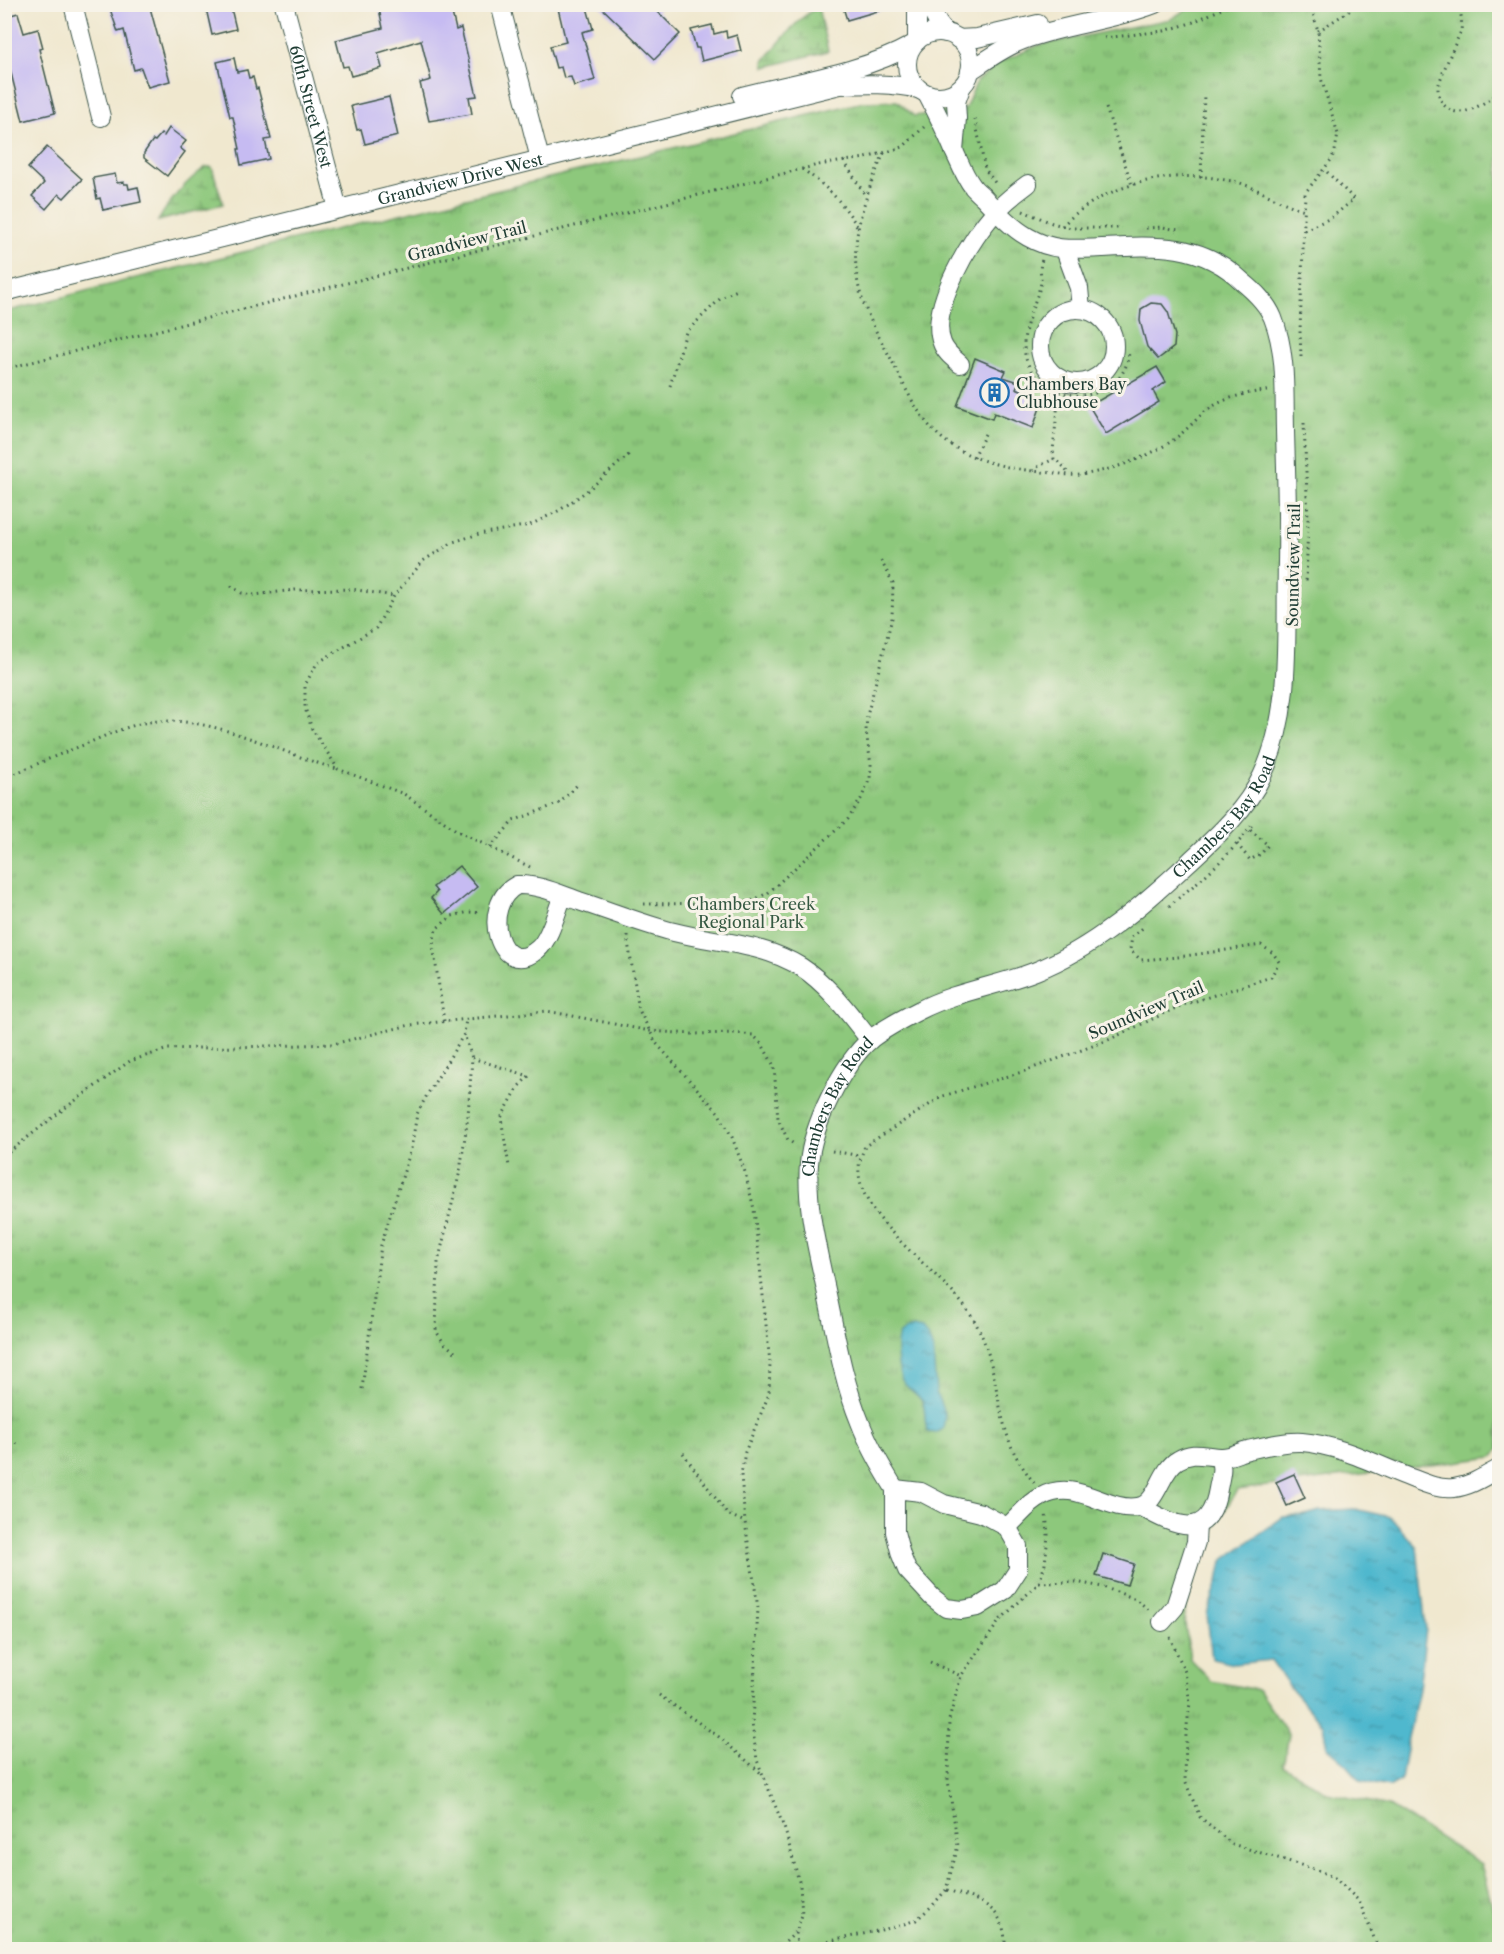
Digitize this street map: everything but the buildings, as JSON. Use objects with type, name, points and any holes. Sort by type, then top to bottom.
[{"type":"street","points":[[73,4],[101,117]]},
{"type":"street","name":"60th Street West","points":[[284,4],[336,204]]},
{"type":"street","points":[[500,4],[539,153]]},
{"type":"street","points":[[917,4],[915,43],[908,56],[907,68],[911,81],[922,91],[973,188],[995,212],[1030,238],[1056,248],[1079,288],[1081,309]]},
{"type":"street","points":[[928,4],[938,23],[967,50],[971,62],[970,71],[956,102],[954,151]]},
{"type":"street","points":[[915,43],[929,34],[977,38],[1115,4]]},
{"type":"street","points":[[970,71],[998,52],[1022,40],[1134,12],[1155,4]]},
{"type":"street","name":"Grandview Drive West","points":[[4,292],[865,66],[889,57],[915,43]]},
{"type":"street","name":"Grandview Drive West","points":[[539,153],[840,85],[883,84],[922,91]]},
{"type":"street","points":[[922,91],[934,96],[948,95],[961,88]]},
{"type":"street","points":[[960,364],[950,356],[942,344],[939,327],[943,301],[963,260],[995,212],[1028,183]]},
{"type":"street","name":"Grandview Drive West","points":[[4,280],[336,204]]},
{"type":"street","name":"Chambers Bay Road","points":[[896,1489],[876,1457],[852,1398],[817,1250],[808,1190],[809,1162],[819,1120],[828,1101],[850,1065],[870,1040],[921,1009],[964,992],[1038,970],[1076,951],[1150,898],[1226,827],[1246,801],[1261,779],[1282,717],[1288,534],[1284,363],[1274,320],[1263,302],[1236,275],[1222,265],[1192,251],[1140,245],[1056,248]]},
{"type":"street","points":[[1081,309],[1093,312],[1110,329],[1114,340],[1113,352],[1102,374],[1086,382],[1068,382],[1056,377],[1047,369],[1041,358],[1039,346],[1041,333],[1057,314],[1081,309]]},
{"type":"street","points":[[563,895],[544,942],[538,949],[525,956],[513,955],[502,947],[496,933],[497,916],[505,894],[517,885],[536,887],[563,895],[676,933],[762,950],[801,967],[833,993],[870,1040]]},
{"type":"street","points":[[1141,1507],[1151,1500],[1164,1474],[1178,1460],[1198,1453],[1219,1457],[1290,1442],[1311,1443],[1340,1450],[1433,1487],[1454,1488],[1477,1481],[1500,1468]]},
{"type":"street","points":[[1007,1527],[1018,1519],[1029,1505],[1042,1496],[1051,1492],[1074,1491],[1127,1507],[1141,1507],[1177,1524],[1197,1525],[1205,1521],[1214,1508],[1222,1465],[1219,1457]]},
{"type":"street","points":[[896,1489],[921,1492],[944,1504],[981,1513],[1007,1527],[1018,1546],[1018,1570],[1005,1590],[978,1607],[963,1610],[946,1608],[932,1597],[907,1570],[895,1532],[896,1489]]},
{"type":"street","points":[[1162,1623],[1175,1607],[1196,1542],[1197,1525]]},
{"type":"path","points":[[1104,38],[1164,31],[1191,23],[1232,4]]},
{"type":"path","points":[[1302,367],[1300,331],[1305,193],[1335,151],[1338,134],[1321,78],[1318,32],[1308,4]]},
{"type":"path","points":[[1318,32],[1349,11],[1354,4]]},
{"type":"path","points":[[1457,4],[1460,9],[1461,31],[1438,87],[1441,101],[1448,109],[1458,113],[1474,109],[1500,92]]},
{"type":"path","points":[[1201,177],[1204,94]]},
{"type":"path","points":[[1106,108],[1132,185]]},
{"type":"path","points":[[975,115],[986,169],[1009,199]]},
{"type":"path","name":"Grandview Trail","points":[[4,369],[802,169],[866,158],[903,147],[927,124]]},
{"type":"path","points":[[884,153],[866,196],[858,227],[856,267],[860,290],[882,342],[920,412],[935,432],[952,446],[974,457],[1033,471],[1078,476],[1114,468],[1161,448],[1183,434],[1217,404],[1254,392],[1275,391]]},
{"type":"path","points":[[844,161],[866,196]]},
{"type":"path","points":[[802,169],[826,186],[840,200],[858,227]]},
{"type":"path","points":[[1304,230],[1331,218],[1354,199],[1324,169]]},
{"type":"path","points":[[1129,352],[1121,375],[1109,387],[1090,396],[1073,396],[1049,389],[1028,363],[1024,347],[1026,329],[1041,283],[1041,264],[1056,248],[1062,226],[1073,214],[1089,204],[1132,185],[1177,177],[1201,177],[1236,182],[1305,210]]},
{"type":"path","points":[[670,386],[687,332],[721,298],[737,290]]},
{"type":"path","points":[[1059,392],[1053,451],[1054,459],[1064,466],[1069,475]]},
{"type":"path","name":"Soundview Trail","points":[[1304,414],[1308,519],[1306,588]]},
{"type":"path","points":[[974,457],[985,434]]},
{"type":"path","points":[[338,769],[312,729],[305,708],[305,685],[317,663],[376,628],[394,596],[423,561],[453,542],[479,534],[530,525],[560,510],[588,490],[631,453]]},
{"type":"path","points":[[1033,471],[1038,466],[1054,459]]},
{"type":"path","points":[[797,1950],[796,1932],[802,1915],[800,1885],[785,1830],[757,1760],[752,1724],[758,1608],[745,1522],[741,1475],[745,1452],[769,1394],[770,1384],[770,1363],[754,1209],[732,1137],[718,1112],[656,1042],[639,1010],[628,942],[634,904],[751,901],[768,893],[848,819],[861,799],[870,778],[867,716],[892,618],[893,583],[881,561]]},
{"type":"path","points":[[231,586],[242,593],[254,596],[295,590],[351,589],[394,596]]},
{"type":"path","points":[[4,778],[118,730],[159,721],[202,725],[262,742],[404,794],[459,832],[538,872]]},
{"type":"path","points":[[490,848],[513,821],[560,803],[579,783]]},
{"type":"path","points":[[1167,907],[1208,874],[1255,821]]},
{"type":"path","points":[[1237,844],[1250,860],[1261,854],[1268,845],[1250,829]]},
{"type":"path","points":[[444,1022],[433,945],[436,930],[452,916],[469,912],[497,916]]},
{"type":"path","name":"Soundview Trail","points":[[861,1156],[865,1146],[943,1096],[1043,1064],[1106,1041],[1180,1006],[1270,977],[1279,962],[1274,953],[1261,945],[1190,956],[1141,960],[1130,950],[1132,938],[1149,922]]},
{"type":"path","points":[[4,1156],[65,1108],[130,1062],[168,1049],[333,1044],[393,1028],[547,1011],[650,1031],[753,1035],[762,1044],[774,1066],[778,1119],[788,1140],[794,1144]]},
{"type":"path","points":[[362,1389],[381,1245],[411,1149],[417,1114],[464,1034],[466,1019]]},
{"type":"path","points":[[455,1352],[444,1343],[436,1331],[438,1262],[460,1171],[468,1116],[472,1058],[464,1034]]},
{"type":"path","points":[[472,1058],[529,1076],[519,1086],[501,1118],[509,1166]]},
{"type":"path","points":[[820,1950],[826,1942],[895,1927],[916,1920],[946,1890],[958,1846],[948,1780],[949,1720],[961,1676],[1000,1620],[1039,1583],[1045,1564],[1048,1535],[1046,1510],[1042,1496],[1018,1461],[1008,1437],[982,1335],[971,1314],[954,1292],[874,1212],[864,1193],[859,1172],[861,1156],[832,1151]]},
{"type":"path","points":[[4,1442],[21,1444]]},
{"type":"path","points":[[683,1453],[727,1514],[745,1522]]},
{"type":"path","points":[[1039,1583],[1076,1582],[1103,1587],[1136,1599],[1162,1623],[1185,1672],[1190,1703],[1186,1734],[1185,1782],[1200,1817],[1232,1844],[1317,1869],[1335,1878],[1359,1901],[1379,1950]]},
{"type":"path","points":[[930,1662],[961,1676]]},
{"type":"path","points":[[659,1695],[719,1737],[763,1775]]},
{"type":"path","points":[[946,1890],[978,1900],[998,1915],[1006,1933],[1005,1950]]},
{"type":"path","points":[[777,1950],[796,1932]]},
{"type":"green space","name":"Chambers Creek Regional Park","points":[[1193,5],[1499,5],[1499,1448],[1493,1457],[1237,1490],[1207,1540],[1196,1567],[1184,1616],[1190,1659],[1211,1681],[1258,1690],[1289,1735],[1283,1766],[1327,1793],[1389,1806],[1481,1864],[1499,1932],[1499,1949],[5,1950],[5,312],[132,279],[863,102],[897,101],[914,116],[965,109],[977,81],[1000,62],[1039,45],[1171,19]]},
{"type":"green space","points":[[818,8],[828,51],[765,67],[764,61],[789,31],[804,16]]},
{"type":"green space","points":[[206,167],[212,167],[223,204],[158,221],[179,191]]},
{"type":"water","points":[[913,1328],[922,1330],[928,1336],[933,1350],[936,1392],[945,1415],[943,1429],[936,1433],[928,1432],[922,1401],[904,1383],[899,1370],[898,1338],[903,1332]]},
{"type":"water","points":[[1354,1509],[1390,1517],[1417,1547],[1426,1629],[1419,1689],[1401,1780],[1389,1787],[1360,1781],[1327,1747],[1323,1725],[1293,1691],[1271,1660],[1234,1664],[1212,1659],[1207,1614],[1218,1582],[1222,1561],[1283,1517],[1301,1516],[1320,1511]]},
{"type":"place","name":"Chambers Bay Clubhouse","points":[[995,393]]}]
